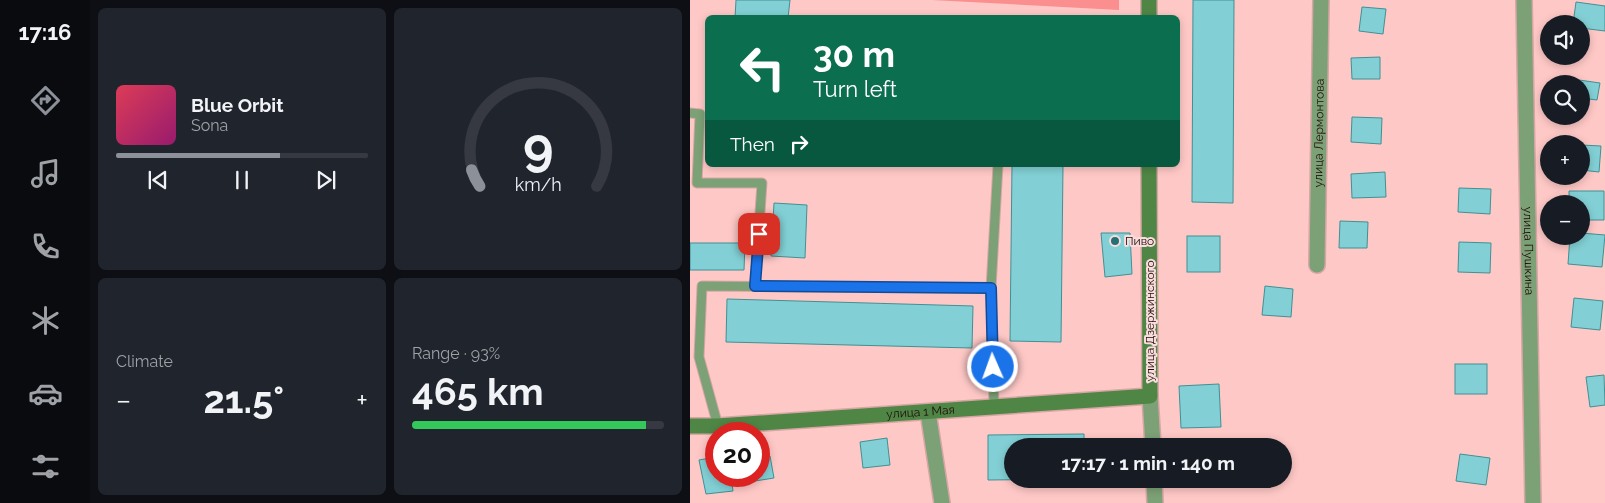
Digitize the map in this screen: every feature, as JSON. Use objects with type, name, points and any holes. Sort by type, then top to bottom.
[{"type":"main road","points":[[1149,0],[1149,15]]},
{"type":"main road","name":"улица Дзержинского","points":[[1150,167],[1150,396]]},
{"type":"main road","name":"улица 1 Мая","points":[[770,423],[1150,396]]},
{"type":"main road","name":"улица 1 Мая","points":[[690,426],[705,426]]},
{"type":"street","name":"улица Лермонтова","points":[[1317,265],[1321,0]]},
{"type":"street","name":"улица Пушкина","points":[[1524,0],[1533,503]]},
{"type":"street","name":"улица Дзержинского","points":[[1150,396],[1153,438]]},
{"type":"street","points":[[928,412],[942,503]]},
{"type":"street","points":[[1154,488],[1155,503]]},
{"type":"lane","points":[[690,113],[700,114],[698,183],[762,183],[755,286]]},
{"type":"lane","points":[[994,407],[991,288],[998,167]]},
{"type":"lane","points":[[717,422],[699,357],[702,286],[991,288]]},
{"type":"shaded area","points":[[932,0],[1119,0],[1119,10]]},
{"type":"building","points":[[736,0],[790,0],[788,15],[735,15]]},
{"type":"building","points":[[1193,0],[1234,0],[1233,203],[1192,202]]},
{"type":"building","points":[[1576,2],[1605,6],[1605,31],[1590,29],[1590,15],[1574,15]]},
{"type":"building","points":[[1362,7],[1386,9],[1383,34],[1359,31]]},
{"type":"building","points":[[1380,57],[1380,79],[1352,79],[1351,58]]},
{"type":"building","points":[[1590,82],[1600,83],[1597,100],[1590,99]]},
{"type":"building","points":[[1352,117],[1382,118],[1381,144],[1351,142]]},
{"type":"building","points":[[1590,145],[1601,146],[1599,172],[1590,171]]},
{"type":"building","points":[[1012,167],[1063,167],[1061,342],[1010,341]]},
{"type":"building","points":[[1385,172],[1386,197],[1352,198],[1351,174]]},
{"type":"building","points":[[1459,188],[1491,189],[1490,214],[1458,212]]},
{"type":"building","points":[[1569,191],[1604,191],[1604,220],[1590,220],[1590,195],[1569,195]]},
{"type":"building","points":[[774,203],[807,205],[805,258],[771,256]]},
{"type":"building","points":[[1340,221],[1368,222],[1367,248],[1339,248]]},
{"type":"building","points":[[1101,233],[1130,233],[1132,274],[1105,277]]},
{"type":"building","points":[[1590,234],[1605,235],[1602,267],[1568,264],[1569,245],[1590,245]]},
{"type":"building","points":[[1187,236],[1220,236],[1220,272],[1187,272]]},
{"type":"building","points":[[1459,242],[1491,243],[1490,273],[1458,272]]},
{"type":"building","points":[[690,243],[745,243],[744,270],[690,270]]},
{"type":"building","points":[[1265,286],[1293,289],[1291,317],[1262,315]]},
{"type":"building","points":[[1574,298],[1603,301],[1600,330],[1571,327]]},
{"type":"building","points":[[727,299],[973,306],[972,348],[726,342]]},
{"type":"building","points":[[1455,364],[1487,364],[1487,394],[1455,394]]},
{"type":"building","points":[[1604,375],[1605,405],[1590,407],[1586,377]]},
{"type":"building","points":[[1219,384],[1221,427],[1181,428],[1179,386]]},
{"type":"building","points":[[1084,434],[1084,438],[1004,438],[1004,480],[988,480],[988,435]]},
{"type":"building","points":[[887,438],[890,465],[863,468],[860,442]]},
{"type":"building","points":[[1460,454],[1490,458],[1486,485],[1456,481]]},
{"type":"building","points":[[770,456],[774,478],[770,479]]},
{"type":"building","points":[[705,459],[705,487],[732,487],[733,491],[706,494],[699,460]]},
{"type":"place","name":"Пиво","points":[[1115,241]]},
{"type":"route","points":[[759,234],[755,286],[991,288],[993,367]]}]
